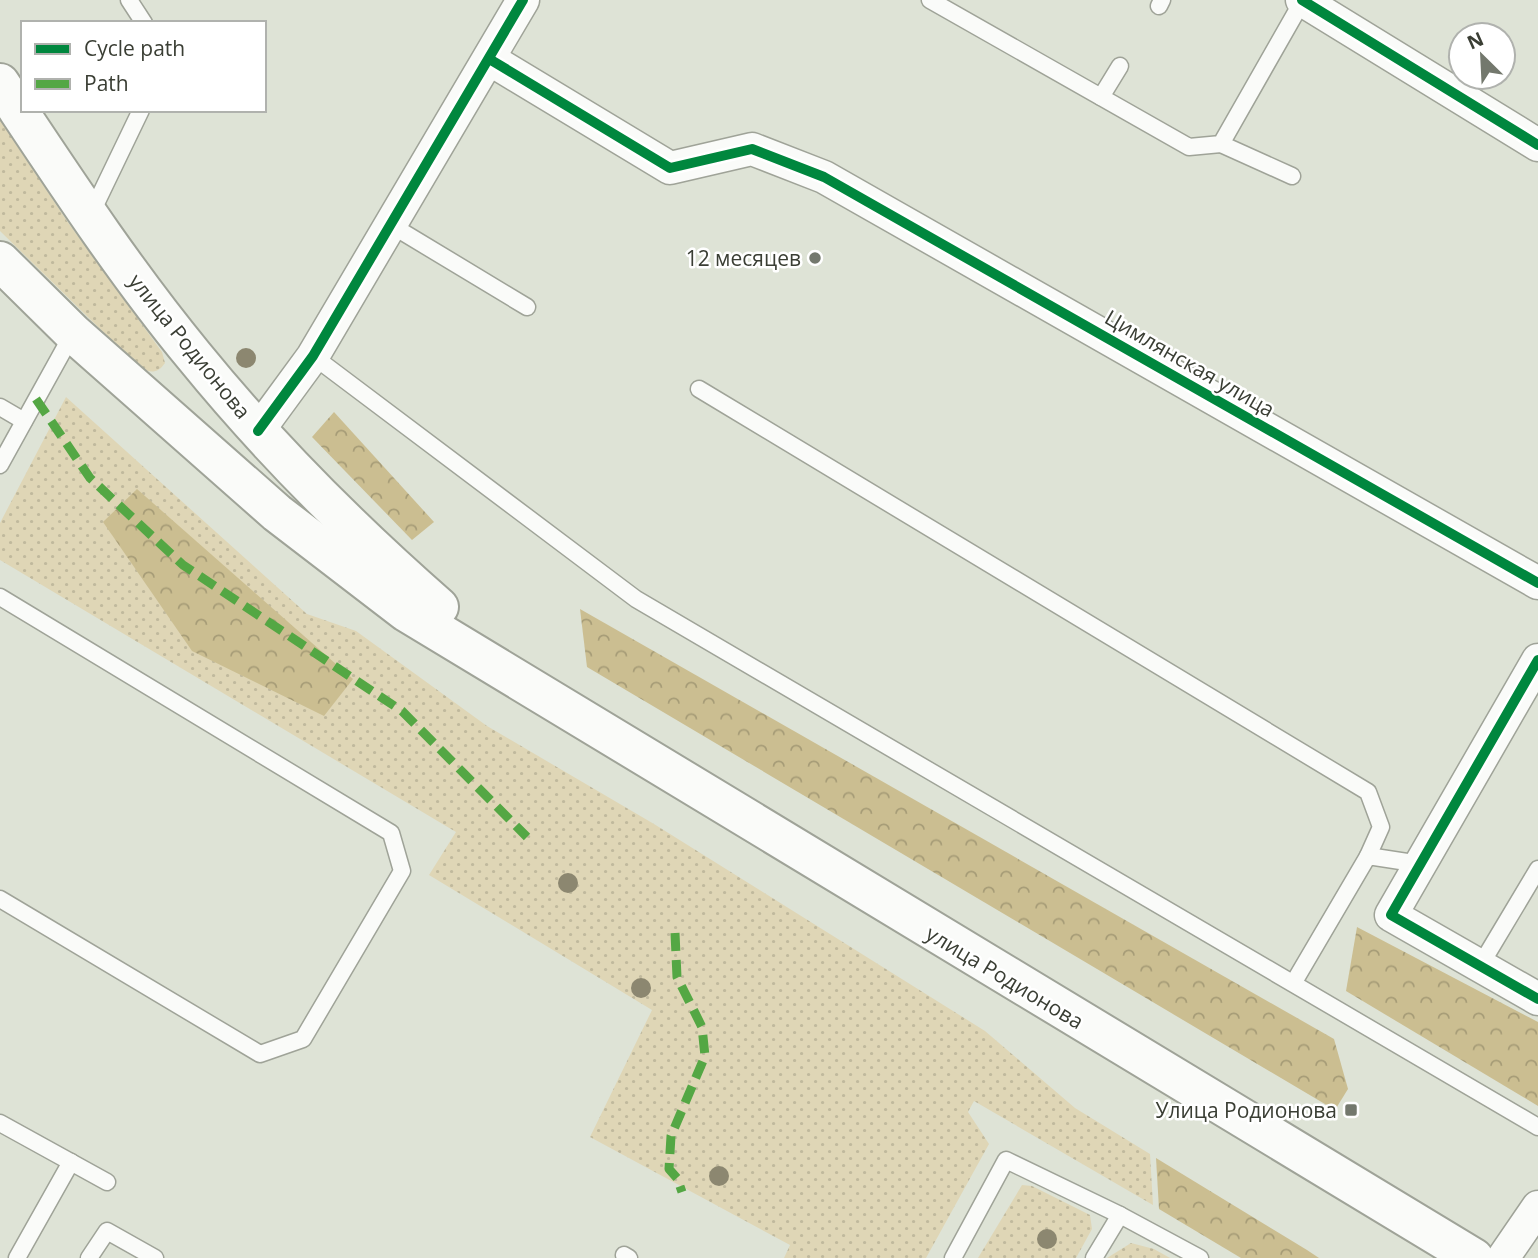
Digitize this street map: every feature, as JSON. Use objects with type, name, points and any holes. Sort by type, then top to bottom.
[{"type":"main road","name":"улица Родионова","points":[[0,83],[90,216],[171,328],[258,431],[387,562],[538,694]]},
{"type":"main road","name":"улица Родионова","points":[[0,261],[73,333],[277,513],[406,612],[1474,1258]]},
{"type":"street","points":[[258,431],[313,356],[491,60],[523,0]]},
{"type":"street","points":[[1303,0],[1538,145]]},
{"type":"street","name":"Цимлянская улица","points":[[491,60],[670,168],[752,149],[824,177],[1538,583]]},
{"type":"street","points":[[1538,660],[1391,915],[1538,999]]},
{"type":"street","points":[[1503,1258],[1538,1207]]},
{"type":"lane","points":[[129,0],[143,21]]},
{"type":"lane","points":[[930,0],[1189,147],[1221,144],[1292,176]]},
{"type":"lane","points":[[1221,144],[1303,0]]},
{"type":"lane","points":[[1101,97],[1120,66]]},
{"type":"lane","points":[[90,216],[140,112]]},
{"type":"lane","points":[[391,225],[527,307]]},
{"type":"lane","points":[[0,465],[73,333]]},
{"type":"lane","points":[[313,356],[636,599],[1538,1127]]},
{"type":"lane","points":[[699,389],[1368,792],[1381,827],[1368,856],[1294,982]]},
{"type":"lane","points":[[0,407],[24,421]]},
{"type":"lane","points":[[0,597],[391,833],[402,871],[303,1039],[260,1054],[0,899]]},
{"type":"lane","points":[[1368,856],[1420,864]]},
{"type":"lane","points":[[1480,966],[1538,869]]},
{"type":"lane","points":[[0,1123],[107,1182]]},
{"type":"lane","points":[[953,1258],[1006,1160],[1120,1214],[1200,1258]]},
{"type":"lane","points":[[17,1258],[71,1162]]},
{"type":"lane","points":[[1094,1258],[1120,1214]]},
{"type":"lane","points":[[89,1258],[107,1231],[155,1258]]},
{"type":"shaded area","points":[[0,120],[67,221],[162,352],[165,363],[160,369],[141,369],[0,231]]},
{"type":"shaded area","points":[[66,397],[307,614],[356,631],[487,726],[654,824],[985,1031],[1075,1108],[1150,1154],[1153,1205],[974,1101],[968,1112],[989,1144],[926,1258],[784,1258],[790,1245],[590,1137],[652,1010],[429,875],[456,832],[0,560],[0,523]]},
{"type":"shaded area","points":[[1022,1185],[1032,1186],[1090,1215],[1092,1229],[1076,1258],[978,1258]]},
{"type":"shaded area","points":[[1131,1243],[1154,1249],[1170,1258],[1107,1258]]},
{"type":"green space","points":[[334,412],[434,522],[412,540],[312,437]]},
{"type":"green space","points":[[137,489],[353,679],[324,716],[192,651],[103,522]]},
{"type":"green space","points":[[580,609],[1334,1039],[1348,1089],[1335,1110],[587,667]]},
{"type":"green space","points":[[1357,927],[1538,1022],[1538,1106],[1346,991]]},
{"type":"green space","points":[[1156,1158],[1319,1258],[1241,1258],[1159,1209]]},
{"type":"marked path","points":[[36,399],[90,478],[183,565],[402,711],[527,837]]},
{"type":"marked path","points":[[675,933],[677,977],[702,1027],[705,1056],[671,1136],[669,1169],[677,1178],[682,1192]]},
{"type":"cycle path","points":[[258,431],[313,356],[523,0]]},
{"type":"cycle path","points":[[1302,0],[1538,145]]},
{"type":"cycle path","points":[[491,60],[670,168],[752,149],[824,177],[1538,583]]},
{"type":"cycle path","points":[[1538,660],[1391,915],[1538,999]]},
{"type":"place","name":"12 месяцев","points":[[815,258]]},
{"type":"place","name":"Улица Родионова","points":[[1351,1110]]}]
